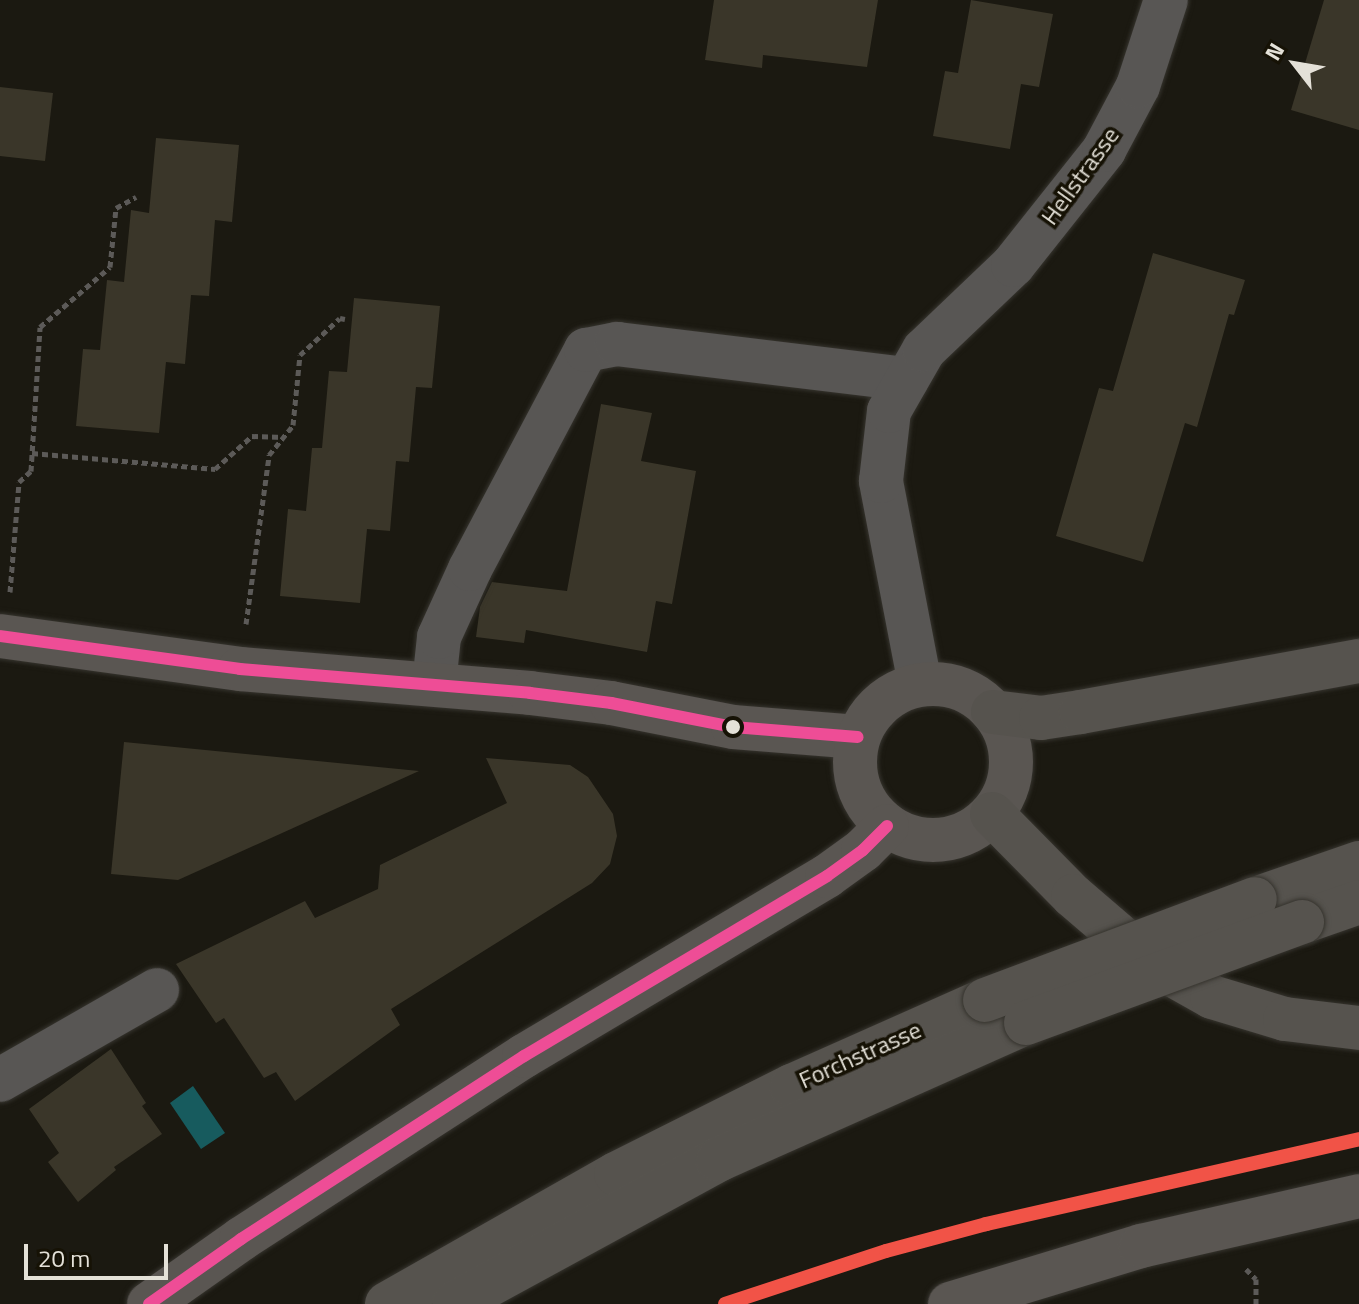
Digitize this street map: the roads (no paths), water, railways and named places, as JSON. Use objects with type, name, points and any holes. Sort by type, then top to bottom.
[{"type":"highway","points":[[993,712],[1041,718],[1359,661]]},
{"type":"highway","points":[[992,814],[1073,896],[1150,962],[1212,997],[1285,1019],[1359,1028]]},
{"type":"highway","name":"Forchstrasse","points":[[387,1304],[616,1174],[792,1086],[985,1000],[1359,863]]},
{"type":"highway","name":"Forchstrasse","points":[[454,1304],[718,1160],[1026,1023],[1359,902]]},
{"type":"main road","points":[[3,637],[240,669],[434,684],[611,703],[769,732],[858,737]]},
{"type":"main road","points":[[920,684],[953,686],[982,700],[993,712],[1002,724],[1011,754],[1008,786],[992,814],[978,827],[941,840],[913,838],[887,826],[872,813],[861,795],[854,757],[858,737],[875,708],[889,697],[920,684]]},
{"type":"main road","points":[[149,1304],[241,1239],[524,1056],[827,876],[863,850],[887,826]]},
{"type":"main road","points":[[958,1303],[1141,1246],[1359,1196]]},
{"type":"street","name":"Hellstrasse","points":[[920,684],[881,481],[889,411],[924,350],[1013,265],[1104,150],[1138,86],[1160,2]]},
{"type":"street","points":[[434,684],[439,637],[470,569],[586,350],[617,344],[907,379]]},
{"type":"street","points":[[0,1080],[157,990]]},
{"type":"water","points":[[193,1086],[225,1133],[201,1149],[170,1103]]}]
